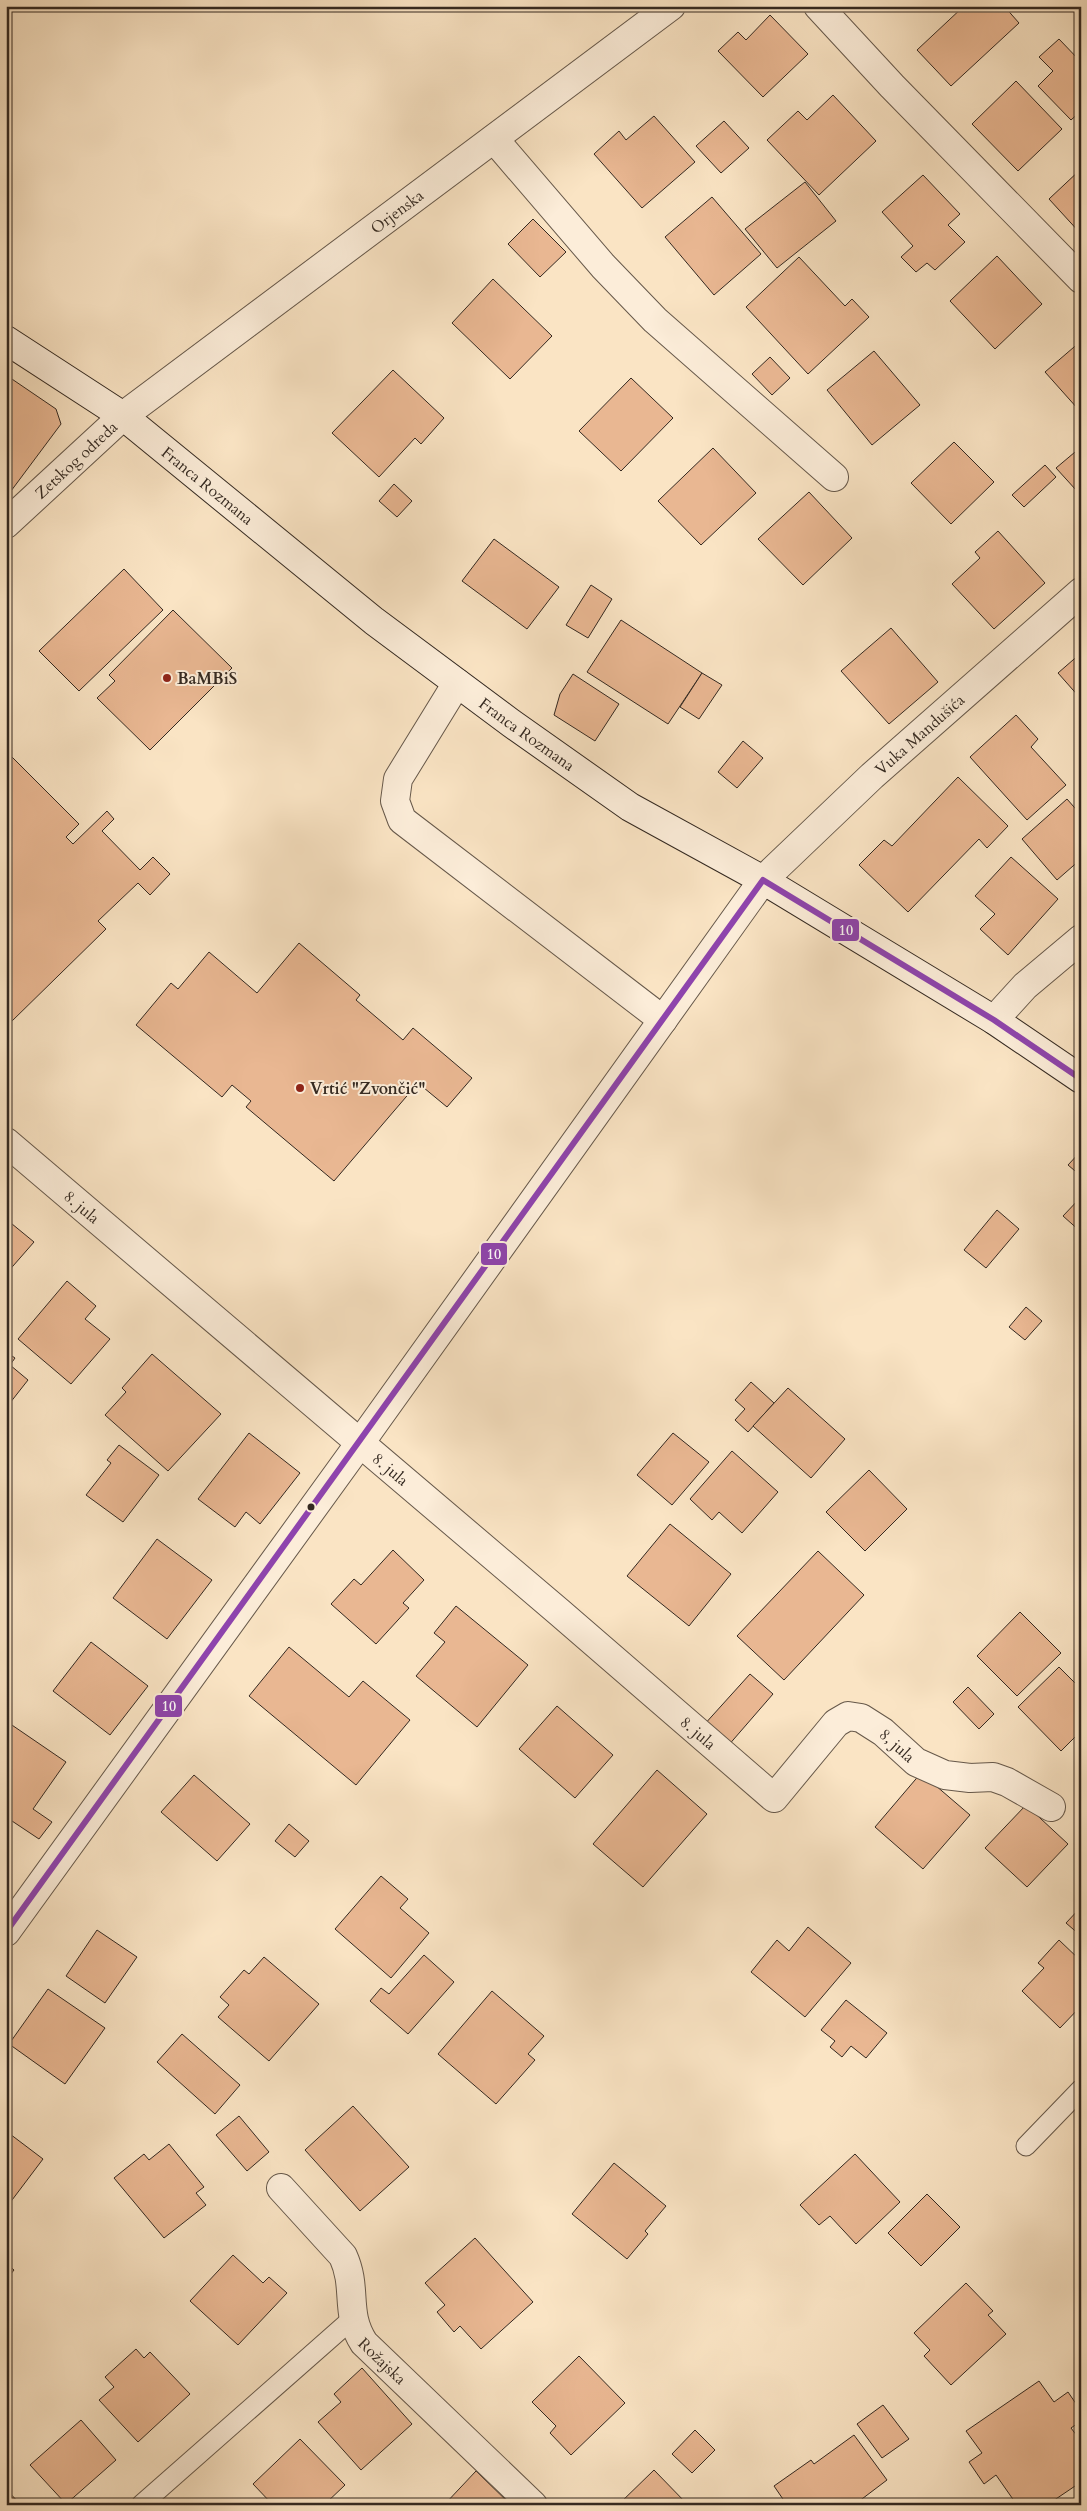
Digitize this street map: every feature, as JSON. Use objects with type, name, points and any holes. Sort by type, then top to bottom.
[{"type":"street","name":"Orjenska","points":[[122,416],[670,6]]},
{"type":"street","points":[[818,6],[892,86],[1081,279]]},
{"type":"street","points":[[494,139],[603,266],[655,320],[834,476]]},
{"type":"street","name":"Franca Rozmana","points":[[6,340],[122,416],[374,621],[630,807],[763,880],[994,1020],[1081,1079]]},
{"type":"street","name":"Zetskog odreda","points":[[6,524],[122,416]]},
{"type":"street","name":"Vuka Mandušića","points":[[6,1932],[360,1443],[763,880],[872,776],[1081,592]]},
{"type":"street","points":[[457,683],[398,779],[396,801],[402,820],[663,1020]]},
{"type":"street","points":[[994,1020],[1025,986],[1081,940]]},
{"type":"street","name":"8. jula","points":[[6,1142],[640,1681],[774,1798]]},
{"type":"street","name":"8, jula","points":[[774,1798],[836,1723],[848,1716],[861,1718],[883,1732],[916,1762],[945,1775],[970,1778],[992,1777],[1007,1782],[1050,1807]]},
{"type":"street","name":"Rožajska","points":[[281,2188],[343,2256],[349,2268],[352,2288],[352,2319],[364,2343],[533,2505]]},
{"type":"lane","points":[[1026,2146],[1081,2089]]},
{"type":"lane","points":[[141,2505],[352,2319]]},
{"type":"building","points":[[964,6],[1004,6],[1019,23],[951,86],[917,50]]},
{"type":"building","points":[[770,15],[808,54],[763,97],[718,51],[738,32],[746,40]]},
{"type":"building","points":[[1059,39],[1081,62],[1081,111],[1071,120],[1038,86],[1053,71],[1039,57]]},
{"type":"building","points":[[1016,81],[1062,129],[1018,171],[972,124]]},
{"type":"building","points":[[833,95],[876,141],[819,195],[767,140],[798,111],[807,120]]},
{"type":"building","points":[[654,116],[695,162],[642,208],[594,154],[619,131],[626,140]]},
{"type":"building","points":[[724,121],[749,148],[721,173],[696,146]]},
{"type":"building","points":[[1081,169],[1081,234],[1049,199]]},
{"type":"building","points":[[923,175],[960,214],[948,225],[965,242],[935,270],[927,263],[916,272],[901,257],[913,246],[882,212]]},
{"type":"building","points":[[805,182],[836,221],[777,268],[745,229]]},
{"type":"building","points":[[712,197],[761,254],[714,295],[665,237]]},
{"type":"building","points":[[533,219],[566,252],[540,277],[508,244]]},
{"type":"building","points":[[997,256],[1042,304],[995,349],[950,301]]},
{"type":"building","points":[[799,257],[845,306],[852,299],[869,317],[808,374],[746,307]]},
{"type":"building","points":[[493,279],[552,336],[510,379],[452,323]]},
{"type":"building","points":[[1081,341],[1081,407],[1078,409],[1045,372]]},
{"type":"building","points":[[874,351],[920,405],[872,445],[827,390]]},
{"type":"building","points":[[770,357],[790,378],[772,395],[752,374]]},
{"type":"building","points":[[393,370],[444,418],[421,444],[415,438],[379,477],[332,433]]},
{"type":"building","points":[[6,375],[56,409],[61,424],[8,495]]},
{"type":"building","points":[[631,378],[673,418],[621,471],[579,431]]},
{"type":"building","points":[[954,442],[994,482],[951,524],[911,483]]},
{"type":"building","points":[[1081,447],[1081,487],[1076,490],[1056,468]]},
{"type":"building","points":[[713,448],[756,493],[701,545],[658,501]]},
{"type":"building","points":[[1045,465],[1056,477],[1024,507],[1012,495]]},
{"type":"building","points":[[394,484],[412,501],[397,517],[379,501]]},
{"type":"building","points":[[809,492],[852,538],[803,585],[758,539]]},
{"type":"building","points":[[998,531],[1045,583],[994,629],[952,584],[980,558],[975,552]]},
{"type":"building","points":[[494,539],[559,587],[527,629],[462,581]]},
{"type":"building","points":[[124,569],[163,610],[79,691],[39,651]]},
{"type":"building","points":[[591,585],[612,599],[588,638],[566,625]]},
{"type":"building","name":"BaMBiS","points":[[173,610],[232,668],[150,750],[97,698],[115,681],[109,675]]},
{"type":"building","points":[[621,620],[702,673],[668,724],[587,672]]},
{"type":"building","points":[[891,628],[938,682],[889,724],[841,671]]},
{"type":"building","points":[[1081,653],[1081,699],[1058,673]]},
{"type":"building","points":[[702,673],[722,685],[699,719],[680,707]]},
{"type":"building","points":[[573,674],[619,704],[595,741],[554,715],[560,694]]},
{"type":"building","points":[[1016,715],[1038,739],[1031,747],[1066,785],[1027,820],[970,757]]},
{"type":"building","points":[[743,741],[763,758],[737,788],[718,772]]},
{"type":"building","points":[[6,751],[79,824],[66,837],[73,844],[107,811],[114,819],[102,831],[140,870],[153,857],[170,874],[150,895],[138,883],[98,921],[106,929],[11,1022],[6,1017]]},
{"type":"building","points":[[958,777],[1008,826],[987,848],[979,839],[908,912],[859,865],[884,840],[892,846]]},
{"type":"building","points":[[1067,799],[1081,815],[1081,859],[1057,880],[1022,839]]},
{"type":"building","points":[[1011,857],[1058,899],[1008,955],[980,929],[995,914],[975,896]]},
{"type":"building","points":[[299,943],[360,995],[356,1000],[403,1040],[413,1028],[472,1078],[447,1107],[418,1083],[334,1181],[246,1107],[251,1101],[232,1085],[222,1097],[136,1025],[171,983],[178,989],[209,952],[257,993]]},
{"type":"building","points":[[1081,1151],[1081,1176],[1068,1165]]},
{"type":"building","points":[[1081,1197],[1081,1232],[1063,1216]]},
{"type":"building","points":[[997,1210],[1019,1229],[986,1268],[964,1250]]},
{"type":"building","points":[[6,1219],[34,1242],[6,1274]]},
{"type":"building","points":[[67,1281],[96,1306],[85,1319],[110,1339],[71,1384],[18,1339]]},
{"type":"building","points":[[1026,1307],[1042,1321],[1025,1340],[1009,1327]]},
{"type":"building","points":[[6,1352],[15,1358],[10,1365],[28,1380],[6,1408]]},
{"type":"building","points":[[152,1354],[221,1414],[168,1471],[105,1415],[126,1392],[122,1388]]},
{"type":"building","points":[[751,1382],[774,1403],[748,1432],[735,1420],[745,1409],[735,1400]]},
{"type":"building","points":[[788,1388],[845,1439],[811,1478],[753,1426]]},
{"type":"building","points":[[249,1433],[300,1473],[260,1524],[246,1512],[235,1527],[198,1499]]},
{"type":"building","points":[[673,1433],[709,1462],[672,1505],[637,1475]]},
{"type":"building","points":[[119,1445],[159,1475],[123,1522],[86,1495],[111,1463],[107,1460]]},
{"type":"building","points":[[732,1451],[778,1492],[742,1533],[719,1512],[712,1520],[690,1499]]},
{"type":"building","points":[[869,1470],[907,1509],[865,1551],[826,1512]]},
{"type":"building","points":[[670,1524],[731,1574],[689,1626],[627,1576]]},
{"type":"building","points":[[157,1539],[212,1580],[167,1639],[113,1598]]},
{"type":"building","points":[[393,1550],[424,1580],[403,1603],[409,1608],[376,1644],[331,1604],[354,1579],[361,1585]]},
{"type":"building","points":[[818,1551],[864,1595],[784,1680],[737,1636]]},
{"type":"building","points":[[456,1606],[528,1665],[477,1727],[416,1676],[445,1642],[434,1633]]},
{"type":"building","points":[[1020,1612],[1061,1653],[1017,1696],[977,1656]]},
{"type":"building","points":[[91,1642],[148,1686],[110,1735],[53,1691]]},
{"type":"building","points":[[289,1647],[349,1697],[363,1681],[410,1720],[356,1785],[249,1696]]},
{"type":"building","points":[[1059,1667],[1081,1689],[1081,1731],[1061,1751],[1018,1707]]},
{"type":"building","points":[[750,1674],[773,1694],[727,1747],[703,1726]]},
{"type":"building","points":[[968,1687],[994,1714],[979,1729],[953,1702]]},
{"type":"building","points":[[557,1706],[613,1755],[575,1798],[519,1749]]},
{"type":"building","points":[[6,1721],[66,1762],[33,1809],[52,1822],[39,1839],[6,1817]]},
{"type":"building","points":[[657,1770],[707,1814],[643,1887],[593,1844]]},
{"type":"building","points":[[921,1773],[970,1815],[923,1869],[875,1827]]},
{"type":"building","points":[[194,1775],[250,1824],[217,1861],[161,1812]]},
{"type":"building","points":[[1026,1805],[1068,1844],[1027,1887],[985,1848]]},
{"type":"building","points":[[289,1824],[309,1841],[295,1857],[275,1841]]},
{"type":"building","points":[[381,1876],[408,1899],[400,1908],[429,1933],[391,1978],[335,1929]]},
{"type":"building","points":[[1081,1907],[1081,1936],[1066,1923]]},
{"type":"building","points":[[808,1927],[851,1963],[805,2017],[751,1972],[777,1940],[789,1951]]},
{"type":"building","points":[[97,1930],[137,1957],[105,2003],[66,1976]]},
{"type":"building","points":[[1059,1940],[1081,1961],[1081,2006],[1060,2028],[1022,1991],[1044,1968],[1038,1963]]},
{"type":"building","points":[[424,1955],[454,1982],[408,2034],[370,2001],[381,1988],[389,1994]]},
{"type":"building","points":[[264,1957],[319,2004],[269,2061],[218,2017],[229,2005],[220,1997],[244,1970],[249,1974]]},
{"type":"building","points":[[48,1989],[105,2028],[65,2084],[9,2044]]},
{"type":"building","points":[[492,1991],[544,2036],[528,2054],[535,2060],[496,2104],[438,2054]]},
{"type":"building","points":[[846,2000],[887,2033],[866,2058],[851,2046],[842,2057],[830,2047],[835,2041],[821,2030]]},
{"type":"building","points":[[182,2034],[240,2085],[215,2114],[157,2062]]},
{"type":"building","points":[[353,2106],[409,2167],[360,2211],[305,2150]]},
{"type":"building","points":[[239,2116],[269,2152],[247,2171],[216,2135]]},
{"type":"building","points":[[6,2131],[43,2159],[6,2208]]},
{"type":"building","points":[[169,2144],[204,2187],[196,2193],[206,2205],[164,2238],[114,2178],[144,2154],[149,2160]]},
{"type":"building","points":[[855,2154],[900,2202],[856,2244],[830,2216],[819,2225],[800,2205]]},
{"type":"building","points":[[614,2163],[666,2206],[645,2231],[648,2234],[627,2259],[572,2214]]},
{"type":"building","points":[[927,2194],[960,2227],[921,2266],[888,2233]]},
{"type":"building","points":[[475,2238],[533,2302],[481,2349],[460,2326],[454,2332],[437,2312],[445,2305],[425,2283]]},
{"type":"building","points":[[233,2255],[263,2283],[269,2277],[287,2293],[238,2345],[190,2301]]},
{"type":"building","points":[[6,2263],[14,2270],[6,2280]]},
{"type":"building","points":[[966,2283],[993,2311],[988,2315],[1006,2334],[951,2385],[924,2356],[930,2350],[914,2333]]},
{"type":"building","points":[[136,2349],[144,2358],[150,2352],[190,2394],[138,2442],[99,2400],[114,2387],[105,2377]]},
{"type":"building","points":[[579,2356],[625,2403],[571,2455],[550,2433],[556,2426],[532,2402]]},
{"type":"building","points":[[362,2368],[412,2424],[361,2470],[318,2422],[341,2402],[334,2394]]},
{"type":"building","points":[[1039,2381],[1054,2402],[1068,2392],[1081,2411],[1081,2421],[1071,2428],[1081,2441],[1081,2482],[1047,2505],[1017,2505],[996,2475],[984,2484],[969,2462],[982,2453],[966,2431]]},
{"type":"building","points":[[883,2405],[909,2439],[882,2458],[857,2424]]},
{"type":"building","points":[[81,2420],[116,2460],[66,2504],[30,2465]]},
{"type":"building","points":[[695,2430],[715,2450],[692,2473],[672,2454]]},
{"type":"building","points":[[854,2435],[887,2480],[854,2505],[787,2505],[774,2486],[811,2460],[814,2464]]},
{"type":"building","points":[[300,2439],[345,2485],[324,2505],[273,2505],[253,2484]]},
{"type":"building","points":[[654,2470],[688,2505],[618,2505]]},
{"type":"building","points":[[476,2471],[511,2505],[444,2505]]},
{"type":"building","points":[[6,2489],[21,2505],[6,2505]]},
{"type":"transit line","name":"10","points":[[6,1932],[763,880],[994,1020],[1081,1079]]},
{"type":"place","name":"BaMBiS","points":[[167,678]]},
{"type":"place","name":"Vrtić \"Zvončić\"","points":[[300,1088]]}]
